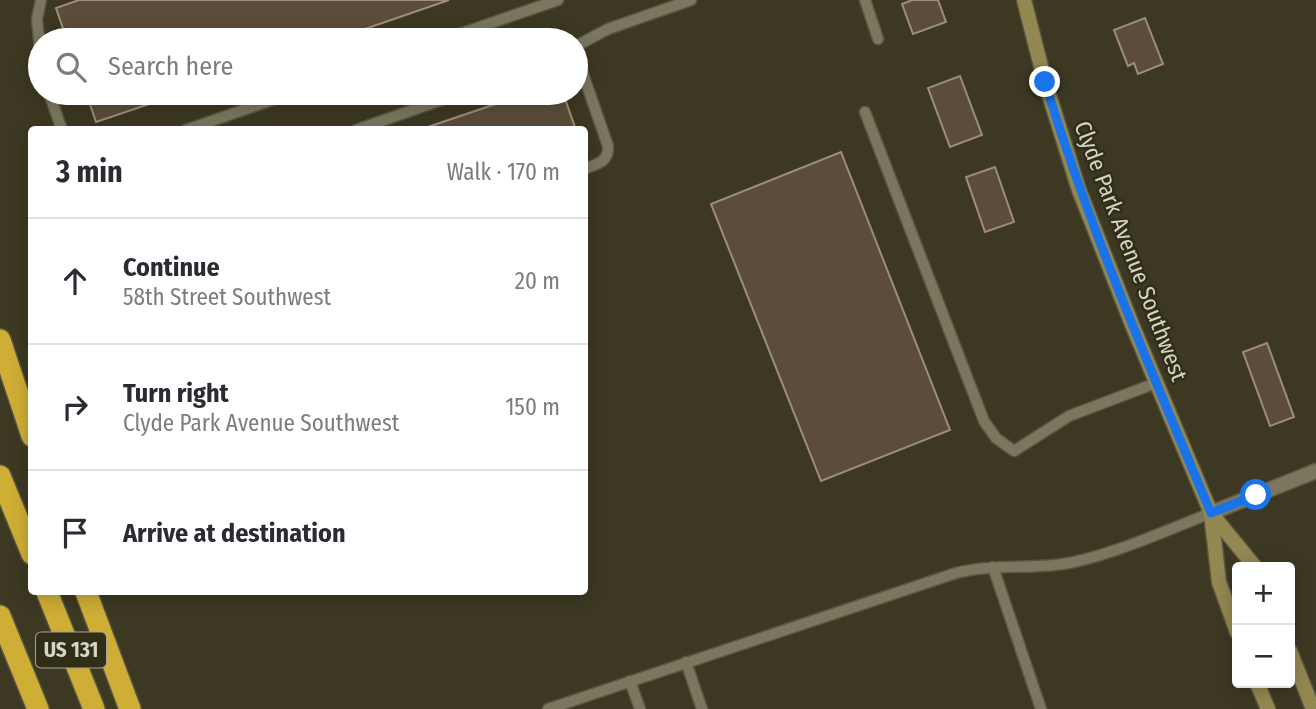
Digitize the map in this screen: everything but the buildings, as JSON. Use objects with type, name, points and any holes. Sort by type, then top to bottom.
[{"type":"highway","points":[[0,340],[28,426]]},
{"type":"highway","points":[[0,361],[28,428]]},
{"type":"highway","points":[[0,476],[28,544]]},
{"type":"highway","name":"US 131","points":[[48,595],[94,709]]},
{"type":"highway","points":[[87,595],[130,709]]},
{"type":"highway","name":"US 131","points":[[0,616],[38,709]]},
{"type":"main road","name":"Clyde Park Avenue Southwest","points":[[1024,0],[1068,159],[1094,231],[1211,513],[1251,562]]},
{"type":"main road","name":"Clyde Park Avenue Southwest","points":[[1211,513],[1219,582],[1234,625]]},
{"type":"main road","points":[[1295,663],[1313,709]]},
{"type":"main road","points":[[1259,688],[1268,709]]},
{"type":"street","points":[[1211,513],[1316,471]]},
{"type":"lane","points":[[38,28],[41,0]]},
{"type":"lane","points":[[477,28],[558,0]]},
{"type":"lane","points":[[588,40],[608,29],[691,0]]},
{"type":"lane","points":[[865,0],[878,39]]},
{"type":"lane","points":[[588,90],[608,151],[603,162],[588,168]]},
{"type":"lane","points":[[53,105],[61,126]]},
{"type":"lane","points":[[197,126],[258,105]]},
{"type":"lane","points":[[367,126],[427,105]]},
{"type":"lane","points":[[865,112],[984,421],[996,438],[1014,451],[1069,416],[1156,383]]},
{"type":"lane","points":[[548,709],[956,573],[993,567],[1048,566],[1080,560],[1211,513]]},
{"type":"lane","points":[[993,567],[1041,709]]},
{"type":"lane","points":[[686,662],[702,709]]},
{"type":"lane","points":[[630,681],[640,709]]},
{"type":"route","points":[[1045,82],[1068,159],[1090,219],[1211,513],[1256,495]]}]
